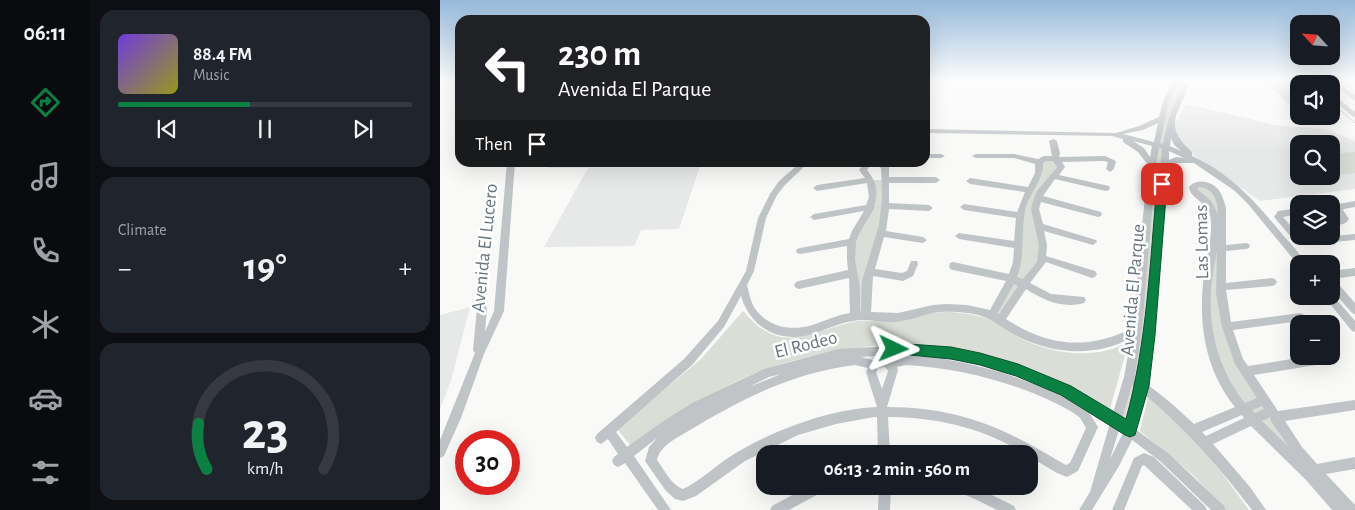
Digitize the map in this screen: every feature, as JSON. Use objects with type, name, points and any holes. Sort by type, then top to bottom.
[{"type":"street","name":"Avenida El Parque","points":[[1093,496],[1129,377],[1137,330],[1152,165],[1165,105]]},
{"type":"street","name":"Avenida El Parque","points":[[1086,510],[1115,462],[1130,430],[1142,386],[1149,335],[1166,147],[1176,105]]},
{"type":"street","points":[[1342,105],[1355,116]]},
{"type":"street","points":[[930,132],[1112,134],[1141,128],[1161,119]]},
{"type":"street","points":[[1170,126],[1179,145],[1199,162],[1238,189],[1294,255]]},
{"type":"street","points":[[1112,134],[1166,147],[1199,162]]},
{"type":"street","points":[[1112,134],[1135,145],[1145,154],[1152,165]]},
{"type":"street","points":[[997,317],[1035,272],[1043,258],[1041,232],[1035,209],[1040,193],[1061,167],[1056,159],[1053,141]]},
{"type":"street","points":[[930,156],[941,156]]},
{"type":"street","points":[[976,156],[1014,156],[1039,162]]},
{"type":"street","points":[[1039,162],[1044,158],[1105,158],[1112,161],[1110,170]]},
{"type":"street","points":[[1164,165],[1179,160],[1199,162]]},
{"type":"street","points":[[997,317],[1017,263],[1022,206],[1039,170],[1039,162]]},
{"type":"street","name":"Avenida El Lucero","points":[[440,452],[459,411],[476,362],[492,330],[500,308],[511,167]]},
{"type":"street","points":[[665,510],[622,458],[605,434],[697,353],[729,313],[750,271],[767,206],[782,183],[800,167]]},
{"type":"street","points":[[855,316],[854,276],[851,260],[852,242],[874,197],[871,180],[863,170],[865,167]]},
{"type":"street","points":[[866,316],[869,275],[881,233],[886,202],[885,167]]},
{"type":"street","points":[[1053,176],[1106,188]]},
{"type":"street","points":[[817,188],[871,180]]},
{"type":"street","points":[[886,180],[936,180]]},
{"type":"street","points":[[970,181],[1029,190]]},
{"type":"street","name":"Las Lomas","points":[[1340,510],[1331,494],[1315,470],[1298,451],[1239,361],[1227,327],[1224,310],[1221,288],[1217,249],[1213,212],[1210,205],[1193,190],[1196,184],[1212,187],[1219,196],[1222,208],[1217,249],[1209,273],[1207,329],[1213,357],[1228,389],[1252,420],[1331,494],[1351,510]]},
{"type":"street","points":[[874,197],[879,194],[886,202],[929,208]]},
{"type":"street","points":[[1038,198],[1098,214]]},
{"type":"street","points":[[1340,207],[1355,204]]},
{"type":"street","points":[[814,217],[871,206]]},
{"type":"street","points":[[1022,206],[1035,209]]},
{"type":"street","points":[[964,207],[1021,216]]},
{"type":"street","points":[[1290,212],[1281,213],[1278,217],[1290,231]]},
{"type":"street","points":[[1340,214],[1344,217],[1344,221],[1341,222],[1355,237]]},
{"type":"street","points":[[1038,226],[1093,242]]},
{"type":"street","points":[[881,233],[923,240]]},
{"type":"street","points":[[959,236],[1018,245]]},
{"type":"street","points":[[1340,238],[1355,237]]},
{"type":"street","points":[[800,251],[852,242]]},
{"type":"street","points":[[1217,249],[1246,246]]},
{"type":"street","points":[[1043,258],[1092,274]]},
{"type":"street","points":[[799,285],[854,276],[903,277],[910,273],[914,264]]},
{"type":"street","points":[[953,266],[1011,278],[1048,299],[1056,301],[1081,300]]},
{"type":"street","points":[[1340,274],[1355,272]]},
{"type":"street","points":[[1221,288],[1272,282]]},
{"type":"street","name":"El Rodeo","points":[[744,286],[748,308],[757,318],[772,329],[783,332],[804,332],[855,316],[893,318],[935,309],[951,308],[969,309],[997,317],[1021,333],[1062,348],[1100,345],[1122,339],[1137,330]]},
{"type":"street","points":[[1340,292],[1355,310]]},
{"type":"street","points":[[1207,305],[1224,310]]},
{"type":"street","points":[[1336,305],[1355,328]]},
{"type":"street","name":"Avenida El Lucero","points":[[476,362],[480,340],[482,308]]},
{"type":"street","points":[[1227,327],[1290,318]]},
{"type":"street","name":"El Rodeo","points":[[622,458],[700,405],[757,376],[817,358],[880,350],[936,351],[1005,366],[1066,390],[1130,430]]},
{"type":"street","points":[[874,365],[854,360],[807,370],[758,388],[679,430],[652,451],[651,461],[674,493],[682,495],[692,491],[732,462],[783,435],[845,415],[882,408],[925,414],[990,430],[1025,446],[1060,470],[1067,471],[1074,467],[1092,427],[1091,420],[1085,414],[1053,397],[1007,379],[961,366],[929,361],[897,361],[889,364],[881,362],[874,365],[870,372],[882,408],[884,445]]},
{"type":"street","points":[[882,408],[893,370],[889,364]]},
{"type":"street","points":[[1246,371],[1290,364]]},
{"type":"street","points":[[1129,377],[1142,386],[1206,442],[1260,510]]},
{"type":"street","points":[[1194,430],[1264,400]]},
{"type":"street","points":[[1206,442],[1252,420],[1273,414],[1355,405]]},
{"type":"street","points":[[1130,430],[1168,459],[1220,510]]},
{"type":"street","points":[[1118,510],[1138,462],[1144,459],[1150,461],[1202,510]]},
{"type":"street","points":[[1315,470],[1355,463]]},
{"type":"street","points":[[776,510],[805,495]]},
{"type":"street","points":[[884,510],[885,495]]},
{"type":"street","points":[[981,495],[1010,510]]},
{"type":"shaded area","points":[[1167,105],[1175,105],[1169,120],[1146,334],[1130,426],[1121,420],[1154,166]]},
{"type":"shaded area","points":[[1186,105],[1275,125],[1324,129],[1349,138],[1355,142],[1355,189],[1308,195],[1290,195],[1290,197],[1260,201],[1189,152],[1177,138],[1174,126]]},
{"type":"shaded area","points":[[1355,152],[1355,173],[1340,175],[1340,153]]},
{"type":"shaded area","points":[[1049,158],[1059,164],[1038,192],[1041,257],[1001,317],[994,314],[1010,285],[1022,219],[1041,162]]},
{"type":"shaded area","points":[[700,167],[679,229],[641,230],[634,246],[544,247],[588,168],[549,168]]},
{"type":"shaded area","points":[[873,180],[881,180],[884,206],[864,314],[857,313],[854,242],[875,187]]},
{"type":"shaded area","points":[[1203,185],[1218,198],[1229,341],[1323,482],[1253,420],[1215,358],[1208,305],[1216,218],[1195,186]]},
{"type":"shaded area","points":[[470,307],[451,381],[440,409],[440,315]]},
{"type":"shaded area","points":[[743,311],[757,325],[770,333],[794,338],[857,321],[898,320],[950,312],[987,318],[1032,344],[1060,351],[1089,353],[1103,351],[1129,341],[1110,409],[1037,374],[986,356],[933,346],[880,345],[814,356],[755,373],[700,401],[631,446],[617,429],[701,359]]},
{"type":"shaded area","points":[[1148,397],[1197,439],[1249,510],[1226,510],[1193,475],[1140,431]]},
{"type":"waterway","points":[[1340,110],[1355,123]]},
{"type":"route","points":[[894,349],[951,353],[1018,370],[1066,390],[1100,409],[1130,430],[1142,386],[1149,335],[1162,184]]}]
